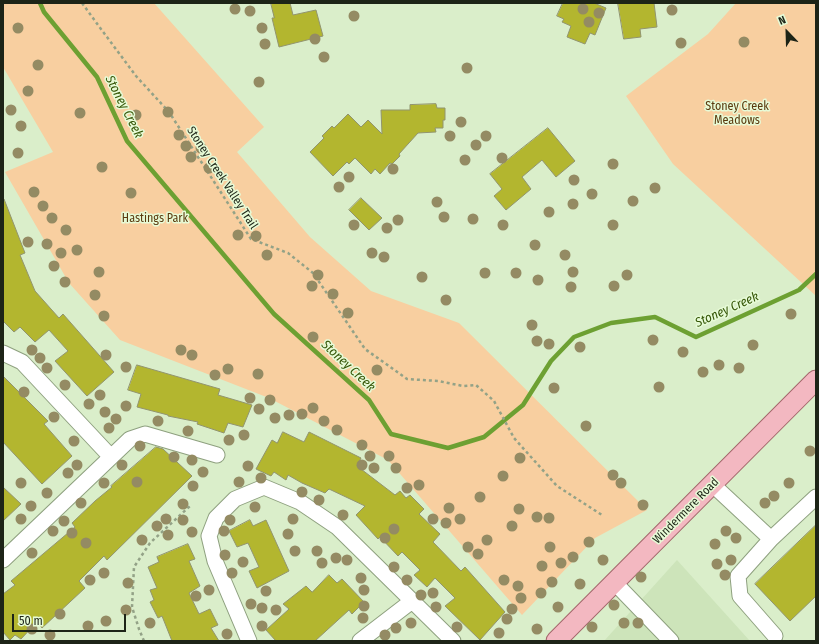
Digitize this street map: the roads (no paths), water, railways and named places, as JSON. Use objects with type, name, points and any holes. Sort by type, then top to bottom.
[{"type":"main road","name":"Windermere Road","points":[[557,641],[816,380]]},
{"type":"lane","points":[[3,353],[22,362],[111,457]]},
{"type":"lane","points":[[3,560],[130,439],[145,434],[217,455]]},
{"type":"lane","points":[[712,484],[771,539]]},
{"type":"lane","points":[[249,641],[216,561],[209,536],[216,518],[234,499],[264,487],[300,502],[337,527],[453,641]]},
{"type":"lane","points":[[775,636],[740,596],[738,576],[771,539],[816,497]]},
{"type":"lane","points":[[614,582],[671,641]]},
{"type":"lane","points":[[360,641],[412,601]]},
{"type":"waterway","name":"Stoney Creek","points":[[40,3],[44,12],[97,77],[127,141],[274,314],[369,400],[391,434],[448,448],[484,437],[523,405],[551,361],[574,337],[611,323],[655,317],[696,337],[799,290],[816,274]]},
{"type":"park label","name":"Stoney Creek Meadows","points":[[737,114]]},
{"type":"park label","name":"Hastings Park","points":[[155,219]]}]
